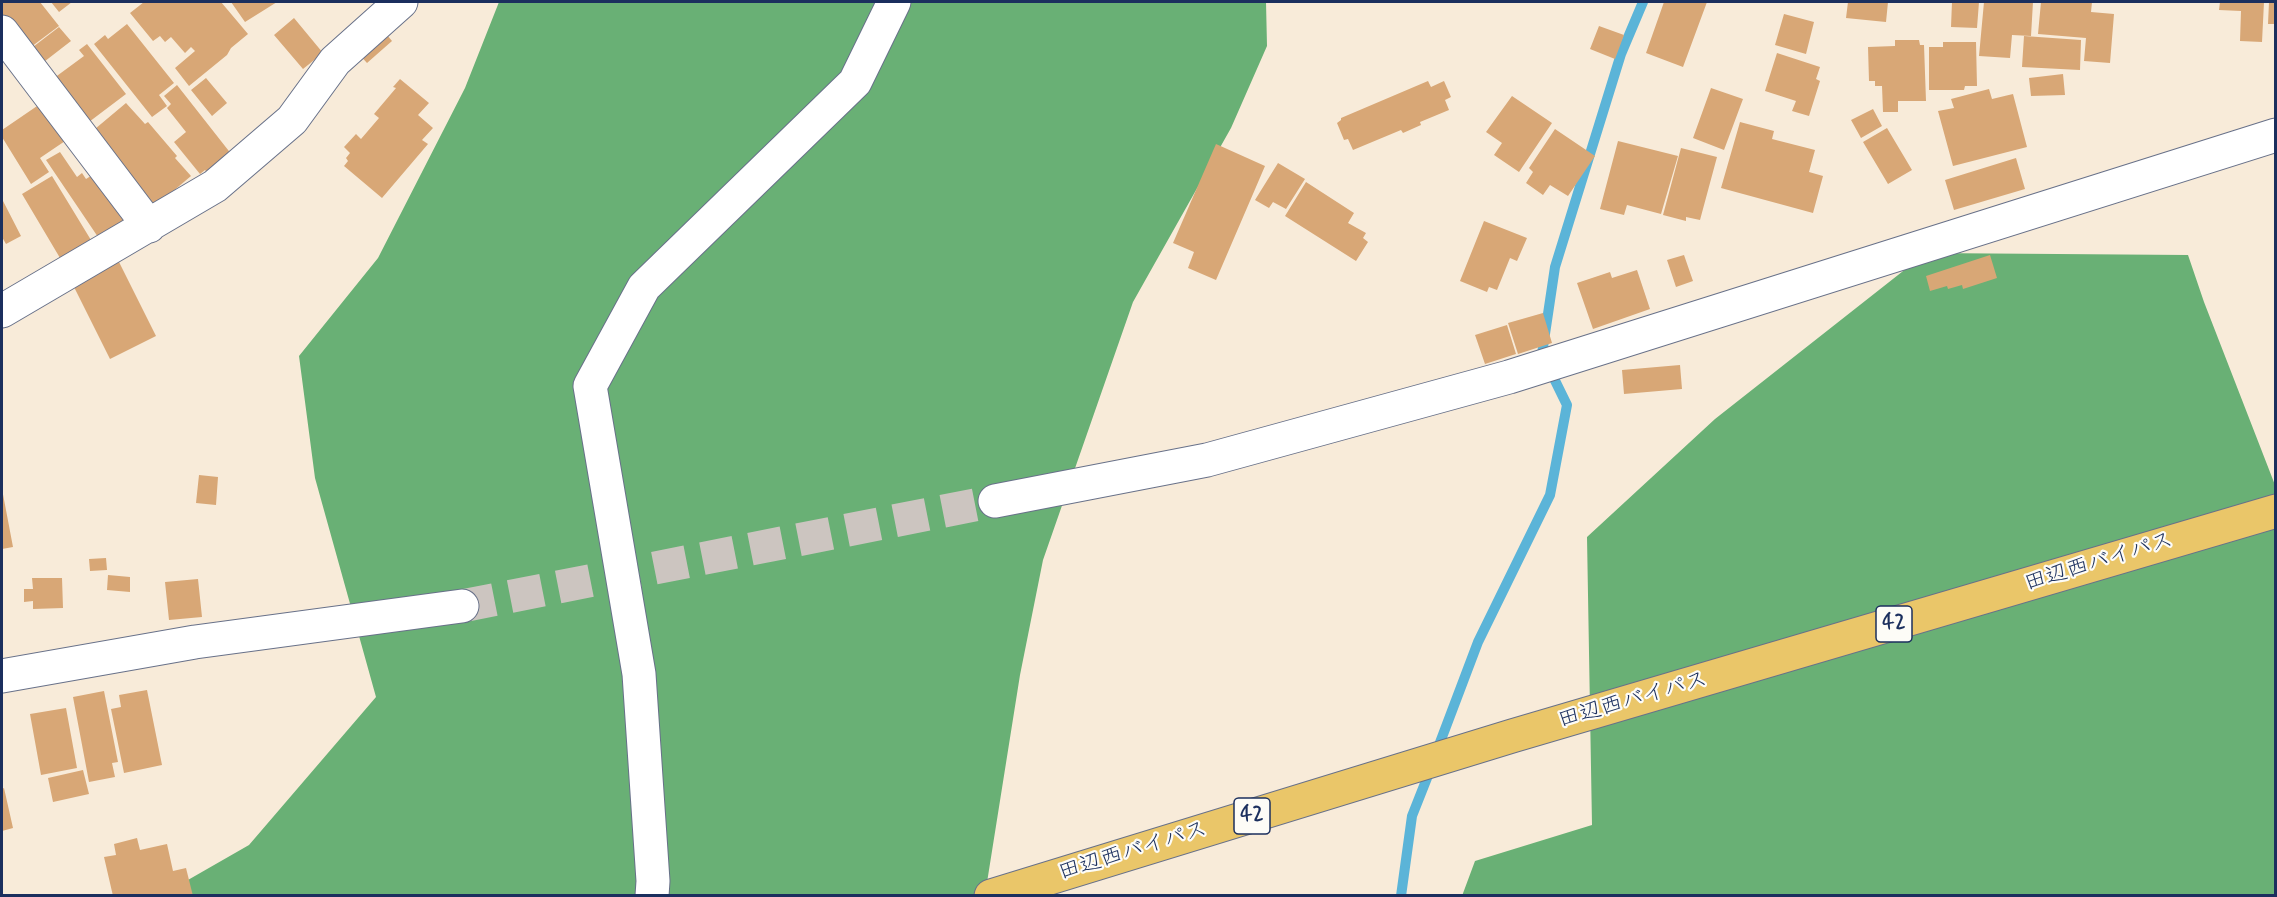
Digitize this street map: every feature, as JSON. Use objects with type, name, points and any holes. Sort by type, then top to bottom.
[{"type":"highway","name":"田辺西バイパス","points":[[991,896],[1512,736],[2276,511]]},
{"type":"street","points":[[2,311],[215,186],[292,120],[335,61],[401,2]]},
{"type":"street","points":[[652,896],[653,881],[639,674],[590,386],[644,287],[855,82],[894,2]]},
{"type":"street","points":[[2,32],[149,226]]},
{"type":"street","points":[[995,501],[1207,460],[1509,377],[2276,135]]},
{"type":"street","points":[[2,676],[195,642],[462,606]]},
{"type":"green space","points":[[499,2],[1266,2],[1267,46],[1231,128],[1133,302],[1043,560],[1020,675],[985,895],[160,896],[249,845],[376,697],[315,478],[299,356],[378,258],[465,88]]},
{"type":"green space","points":[[1926,253],[2188,255],[2275,485],[2275,895],[1462,896],[1475,861],[1592,825],[1587,537],[1715,419]]},
{"type":"building","points":[[2,2],[40,2],[59,26],[27,50],[2,17]]},
{"type":"building","points":[[51,2],[72,2],[59,12]]},
{"type":"building","points":[[144,2],[221,2],[248,34],[231,48],[227,55],[189,86],[175,68],[195,51],[191,47],[185,53],[171,37],[165,42],[160,36],[153,41],[130,13]]},
{"type":"building","points":[[231,2],[277,2],[245,22]]},
{"type":"building","points":[[1664,2],[1707,2],[1683,67],[1646,53]]},
{"type":"building","points":[[1848,2],[1888,2],[1886,22],[1846,18]]},
{"type":"building","points":[[1952,2],[1979,2],[1977,28],[1951,27]]},
{"type":"building","points":[[1984,2],[2033,2],[2031,36],[2012,35],[2010,58],[1979,56]]},
{"type":"building","points":[[2041,2],[2092,2],[2091,12],[2114,14],[2110,63],[2084,61],[2086,38],[2038,34]]},
{"type":"building","points":[[2220,2],[2264,2],[2262,42],[2240,41],[2241,11],[2219,10]]},
{"type":"building","points":[[2269,2],[2276,2],[2276,24],[2268,24]]},
{"type":"building","points":[[1784,14],[1814,22],[1806,54],[1775,45]]},
{"type":"building","points":[[294,18],[323,53],[303,69],[274,35]]},
{"type":"building","points":[[127,24],[174,83],[159,95],[167,106],[152,117],[94,44],[105,35],[108,39]]},
{"type":"building","points":[[1599,26],[1624,35],[1615,59],[1590,49]]},
{"type":"building","points":[[59,27],[71,41],[40,65],[29,50]]},
{"type":"building","points":[[383,30],[392,41],[367,63],[357,52]]},
{"type":"building","points":[[2024,36],[2081,40],[2080,70],[2022,67]]},
{"type":"building","points":[[1895,40],[1919,40],[1920,45],[1924,45],[1926,101],[1898,101],[1898,112],[1883,112],[1882,86],[1875,86],[1875,81],[1869,81],[1868,47],[1895,46]]},
{"type":"building","points":[[1943,42],[1976,42],[1977,86],[1965,86],[1964,90],[1929,90],[1929,47],[1943,47]]},
{"type":"building","points":[[87,44],[126,94],[85,125],[50,81],[84,56],[79,50]]},
{"type":"building","points":[[1777,53],[1820,67],[1816,79],[1820,81],[1809,116],[1792,111],[1796,101],[1765,91]]},
{"type":"building","points":[[2063,74],[2065,95],[2031,96],[2029,78]]},
{"type":"building","points":[[206,78],[227,103],[212,116],[191,90]]},
{"type":"building","points":[[400,79],[429,103],[418,115],[433,128],[422,140],[428,144],[382,198],[344,166],[350,153],[344,147],[356,134],[361,139],[379,118],[374,114],[396,88],[393,87]]},
{"type":"building","points":[[1428,81],[1431,87],[1444,81],[1451,97],[1445,100],[1449,110],[1420,122],[1421,125],[1403,133],[1401,130],[1353,150],[1348,139],[1344,140],[1337,123],[1341,118]]},
{"type":"building","points":[[177,85],[232,155],[208,173],[205,170],[200,174],[174,142],[186,132],[167,108],[171,104],[164,96]]},
{"type":"building","points":[[1711,88],[1743,99],[1724,150],[1693,138]]},
{"type":"building","points":[[1989,89],[1992,99],[2013,94],[2027,147],[1953,166],[1938,111],[1954,108],[1951,99]]},
{"type":"building","points":[[1512,96],[1552,123],[1519,172],[1494,155],[1502,143],[1486,132]]},
{"type":"building","points":[[43,102],[68,139],[40,158],[49,172],[31,184],[2,137],[2,130]]},
{"type":"building","points":[[126,103],[145,124],[148,122],[191,176],[152,209],[89,134]]},
{"type":"building","points":[[1873,109],[1882,126],[1861,138],[1851,120]]},
{"type":"building","points":[[1740,122],[1774,131],[1772,139],[1815,150],[1809,172],[1823,176],[1813,213],[1721,188]]},
{"type":"building","points":[[1887,128],[1912,170],[1888,184],[1863,142]]},
{"type":"building","points":[[1555,129],[1595,156],[1568,196],[1550,185],[1543,195],[1526,183],[1533,172],[1529,168]]},
{"type":"building","points":[[1618,141],[1678,156],[1661,214],[1627,205],[1624,215],[1600,209]]},
{"type":"building","points":[[1216,144],[1265,166],[1216,280],[1188,268],[1194,252],[1173,243]]},
{"type":"building","points":[[1681,148],[1717,157],[1700,220],[1686,217],[1686,221],[1663,215]]},
{"type":"building","points":[[60,152],[77,177],[82,173],[86,179],[102,169],[133,214],[98,237],[46,160]]},
{"type":"building","points":[[2016,158],[2025,189],[1954,210],[1945,180]]},
{"type":"building","points":[[1278,163],[1305,179],[1286,209],[1273,202],[1269,208],[1255,200]]},
{"type":"building","points":[[52,176],[94,245],[63,263],[22,194]]},
{"type":"building","points":[[1306,182],[1354,213],[1348,223],[1366,233],[1363,238],[1368,242],[1356,261],[1285,216]]},
{"type":"building","points":[[2,199],[21,236],[6,244],[2,237]]},
{"type":"building","points":[[1484,221],[1527,238],[1517,261],[1510,258],[1497,290],[1489,287],[1487,292],[1460,281]]},
{"type":"building","points":[[1684,255],[1693,281],[1676,287],[1667,260]]},
{"type":"building","points":[[1990,255],[1997,278],[1963,289],[1962,285],[1930,291],[1926,276]]},
{"type":"building","points":[[119,262],[156,336],[110,359],[73,285]]},
{"type":"building","points":[[1637,270],[1650,309],[1593,329],[1577,283],[1610,272],[1612,278]]},
{"type":"building","points":[[1543,313],[1552,343],[1518,354],[1508,323]]},
{"type":"building","points":[[1507,325],[1516,354],[1485,364],[1475,335]]},
{"type":"building","points":[[1680,365],[1682,389],[1624,394],[1622,370]]},
{"type":"building","points":[[199,475],[218,477],[216,505],[196,503]]},
{"type":"building","points":[[2,489],[13,547],[2,549]]},
{"type":"building","points":[[106,558],[107,570],[90,571],[89,559]]},
{"type":"building","points":[[108,575],[130,577],[130,592],[107,590]]},
{"type":"building","points":[[32,578],[62,578],[63,608],[33,609],[33,601],[24,602],[24,589],[33,589]]},
{"type":"building","points":[[198,579],[202,617],[169,620],[165,582]]},
{"type":"building","points":[[147,690],[162,765],[124,773],[111,709],[121,707],[119,695]]},
{"type":"building","points":[[104,691],[118,762],[112,763],[115,777],[89,782],[73,697]]},
{"type":"building","points":[[66,708],[77,768],[41,775],[30,714]]},
{"type":"building","points":[[83,770],[89,794],[53,802],[48,778]]},
{"type":"building","points":[[4,788],[13,828],[2,831],[2,789]]},
{"type":"building","points":[[137,838],[140,850],[167,844],[173,871],[186,868],[193,896],[113,896],[104,857],[116,855],[114,844]]},
{"type":"waterway","points":[[1436,753],[1478,642],[1550,495],[1567,405],[1542,354],[1555,267],[1621,54],[1643,2]]},
{"type":"waterway","points":[[1401,896],[1412,816],[1431,768]]},
{"type":"tunnel","points":[[462,606],[995,501]]}]
